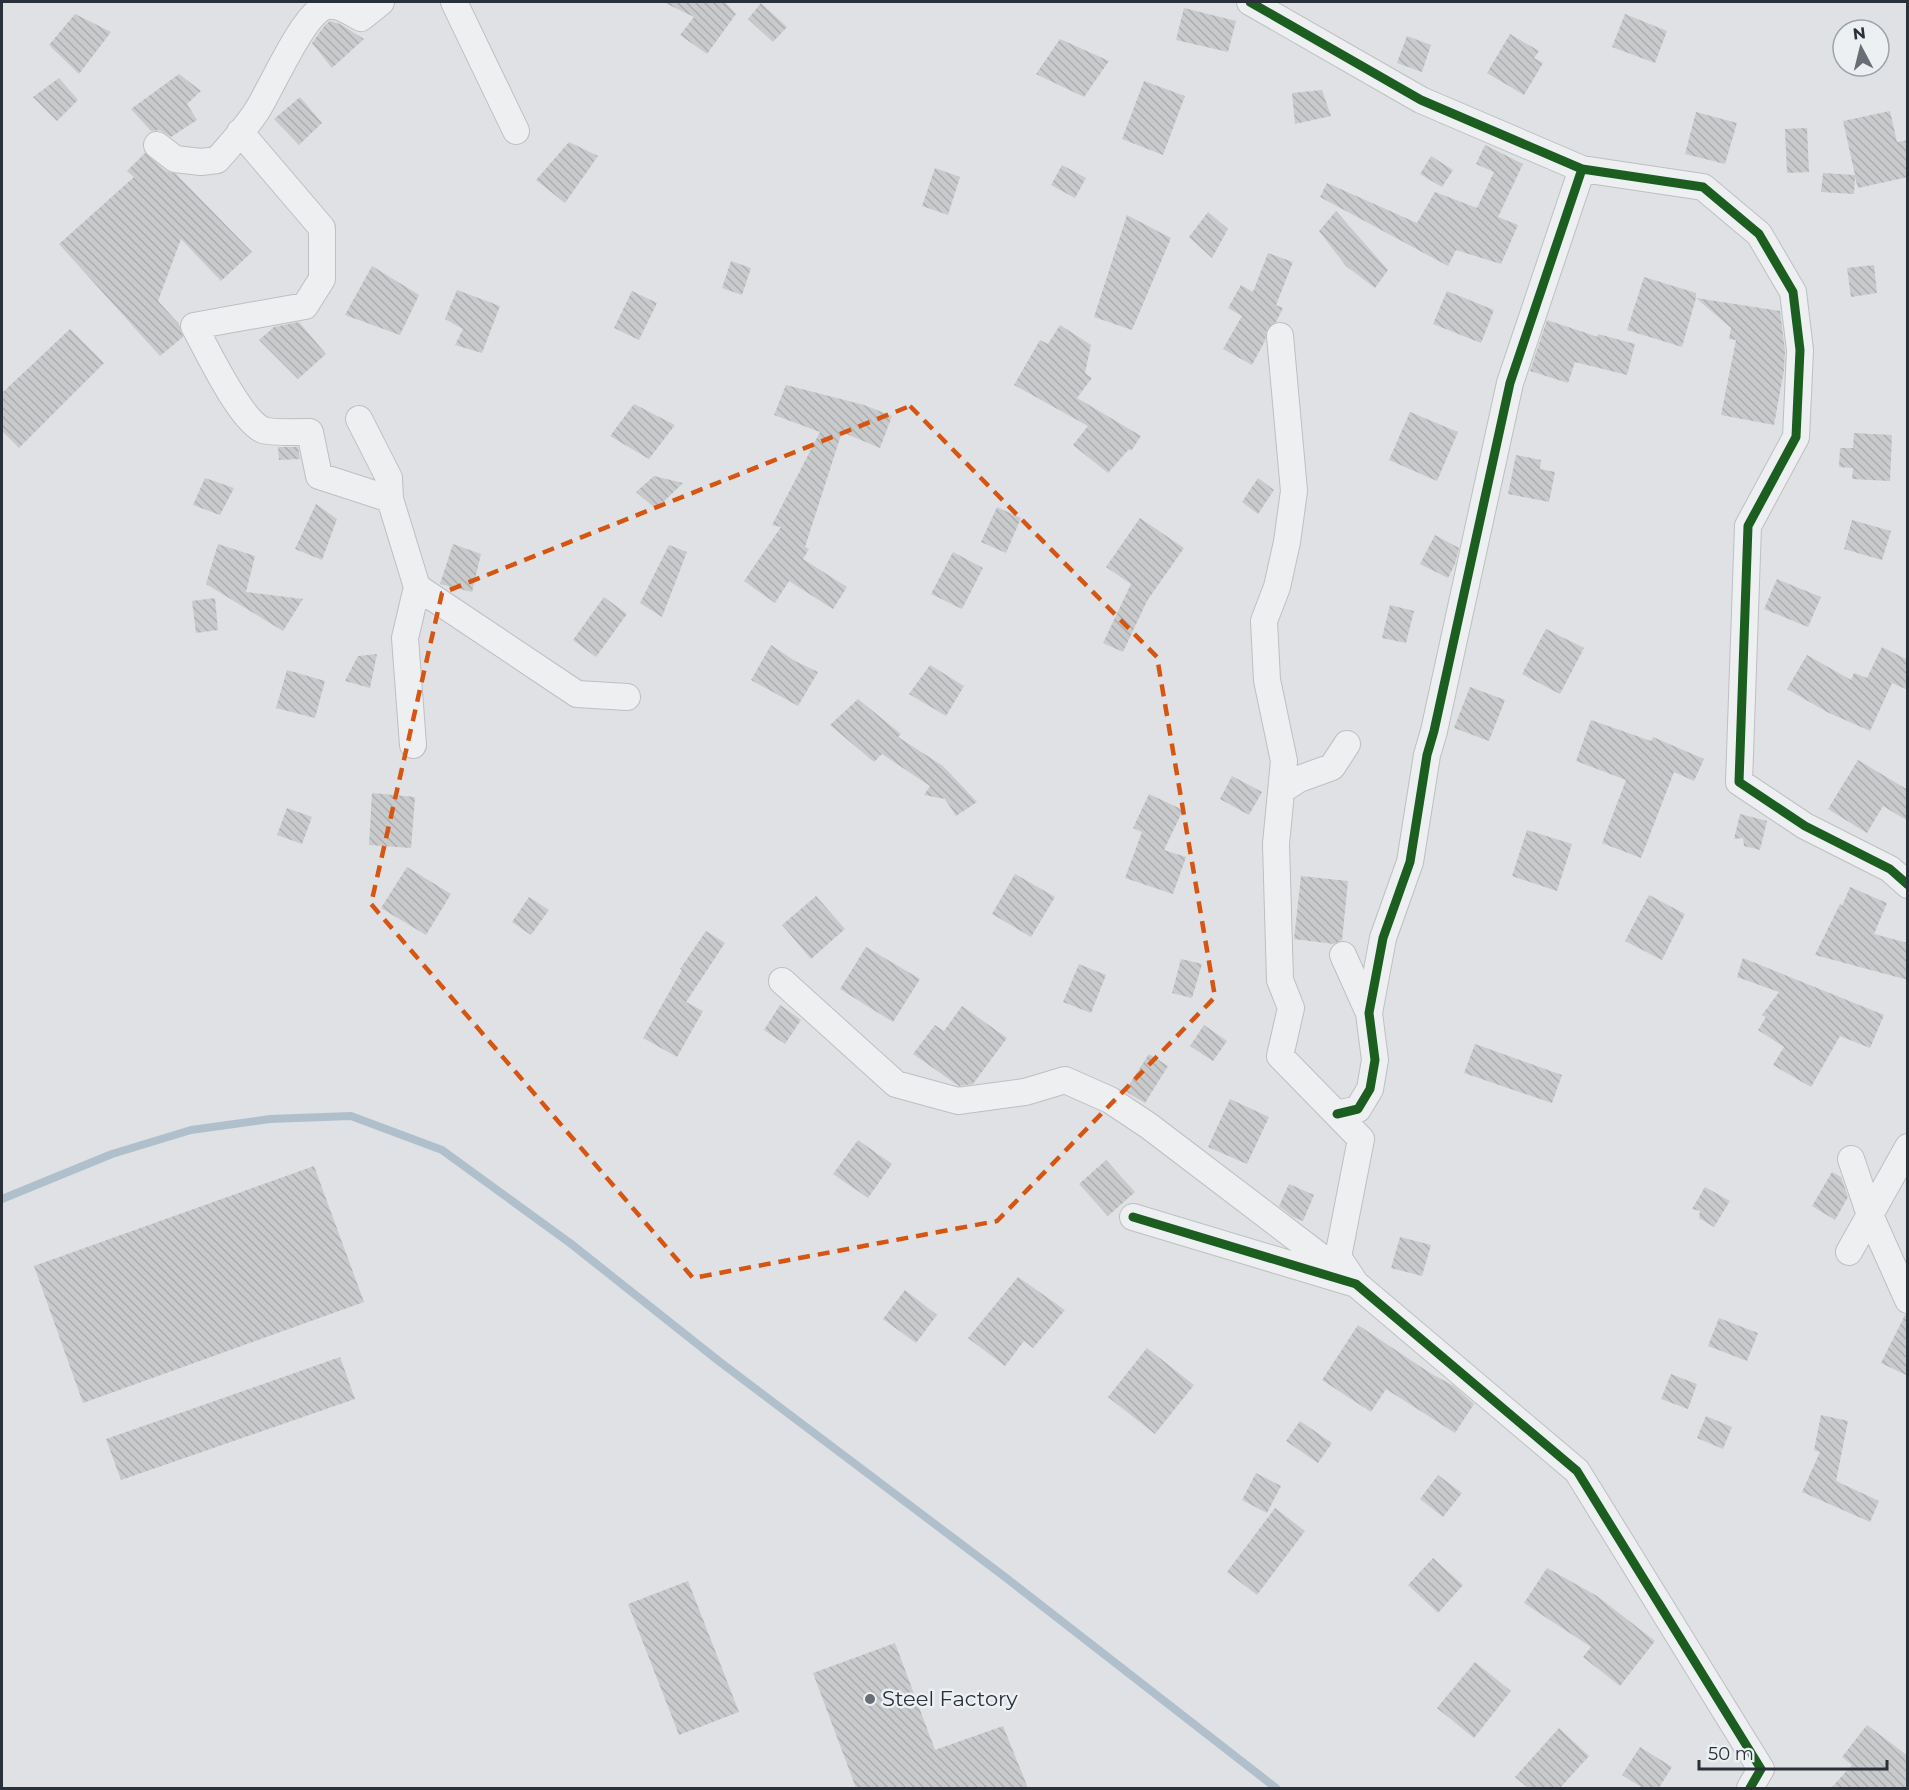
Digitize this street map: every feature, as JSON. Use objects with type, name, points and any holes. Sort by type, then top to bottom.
[{"type":"street","points":[[157,145],[175,159],[201,162],[217,160],[257,111],[293,45],[323,7],[335,5],[361,18],[381,2]]},
{"type":"street","points":[[454,2],[516,131]]},
{"type":"street","points":[[1250,2],[1421,100],[1582,169],[1703,187],[1759,234],[1793,292],[1800,350],[1796,437],[1748,526],[1739,782],[1804,826],[1890,869],[1908,885]]},
{"type":"street","points":[[240,132],[322,228],[322,279],[305,306],[194,326],[227,388],[246,415],[264,430],[310,432],[319,476],[390,499]]},
{"type":"street","points":[[1369,1013],[1383,938],[1410,862],[1426,754],[1434,731],[1510,383],[1582,169]]},
{"type":"street","points":[[1280,336],[1294,491],[1287,542],[1277,587],[1264,621],[1267,680],[1284,761],[1276,844],[1281,980],[1291,1008],[1280,1056],[1361,1139],[1338,1257],[1356,1284]]},
{"type":"street","points":[[359,419],[389,478],[390,499],[417,587],[405,638],[413,745]]},
{"type":"street","points":[[417,587],[577,694],[627,697]]},
{"type":"street","points":[[1281,790],[1299,779],[1332,767],[1347,744]]},
{"type":"street","points":[[1337,1114],[1358,1109],[1370,1089],[1376,1060],[1369,1013],[1343,955]]},
{"type":"street","points":[[782,981],[896,1084],[958,1101],[1025,1092],[1065,1080],[1110,1100],[1149,1126],[1356,1284],[1577,1471],[1761,1769],[1750,1788]]},
{"type":"street","points":[[1849,1251],[1908,1147]]},
{"type":"street","points":[[1851,1159],[1870,1215],[1908,1300]]},
{"type":"street","points":[[1133,1217],[1356,1284]]},
{"type":"highlighted area","points":[[910,406],[1157,657],[1215,997],[997,1221],[693,1278],[371,904],[442,593]]},
{"type":"building","points":[[663,2],[725,2],[736,14],[707,54],[680,35],[694,17]]},
{"type":"building","points":[[761,3],[787,27],[773,42],[748,19]]},
{"type":"building","points":[[1184,8],[1236,21],[1228,52],[1176,40]]},
{"type":"building","points":[[75,14],[111,32],[79,74],[49,45]]},
{"type":"building","points":[[1625,14],[1667,31],[1655,63],[1612,47]]},
{"type":"building","points":[[330,21],[340,24],[364,39],[332,68],[312,43]]},
{"type":"building","points":[[1510,34],[1539,51],[1534,58],[1543,63],[1524,95],[1487,73]]},
{"type":"building","points":[[1407,36],[1431,45],[1422,72],[1397,63]]},
{"type":"building","points":[[1060,39],[1109,61],[1084,97],[1036,74]]},
{"type":"building","points":[[179,74],[201,91],[187,104],[197,120],[171,137],[160,130],[151,131],[131,109]]},
{"type":"building","points":[[59,78],[78,100],[57,121],[33,97]]},
{"type":"building","points":[[1144,81],[1185,96],[1163,155],[1122,139]]},
{"type":"building","points":[[1322,90],[1331,116],[1295,124],[1292,93]]},
{"type":"building","points":[[300,97],[322,123],[299,145],[274,119]]},
{"type":"building","points":[[1890,111],[1897,142],[1908,140],[1908,177],[1858,188],[1855,177],[1854,194],[1821,192],[1823,173],[1855,175],[1843,121]]},
{"type":"building","points":[[1696,112],[1737,123],[1725,164],[1685,154]]},
{"type":"building","points":[[1807,128],[1809,172],[1787,173],[1785,129]]},
{"type":"building","points":[[569,142],[598,156],[565,203],[536,180]]},
{"type":"building","points":[[1485,145],[1523,164],[1498,217],[1518,225],[1501,264],[1456,250],[1448,266],[1320,197],[1327,183],[1417,223],[1435,192],[1477,208],[1494,172],[1476,164]]},
{"type":"building","points":[[145,153],[166,171],[176,174],[252,252],[221,281],[181,239],[158,301],[179,324],[183,337],[160,356],[59,244],[134,177],[127,171]]},
{"type":"building","points":[[1431,156],[1453,170],[1442,187],[1420,174]]},
{"type":"building","points":[[1062,165],[1086,178],[1075,198],[1051,185]]},
{"type":"building","points":[[935,168],[960,177],[948,215],[922,206]]},
{"type":"building","points":[[1336,211],[1388,270],[1375,288],[1346,266],[1319,231]]},
{"type":"building","points":[[1208,212],[1228,229],[1212,258],[1189,237]]},
{"type":"building","points":[[1127,215],[1171,238],[1132,330],[1094,317]]},
{"type":"building","points":[[1268,253],[1293,262],[1276,305],[1283,308],[1276,322],[1267,329],[1265,341],[1252,365],[1223,349],[1242,316],[1228,308],[1241,285],[1253,292]]},
{"type":"building","points":[[731,261],[751,268],[742,295],[722,288]]},
{"type":"building","points":[[1874,265],[1877,293],[1851,297],[1847,268]]},
{"type":"building","points":[[372,266],[419,295],[400,335],[345,315]]},
{"type":"building","points":[[1644,277],[1696,293],[1682,347],[1627,330]]},
{"type":"building","points":[[457,290],[500,306],[482,353],[455,345],[463,329],[445,319]]},
{"type":"building","points":[[632,291],[657,303],[639,340],[614,328]]},
{"type":"building","points":[[1447,291],[1494,310],[1481,343],[1433,324]]},
{"type":"building","points":[[1696,298],[1780,311],[1785,351],[1784,370],[1774,425],[1721,415],[1736,340],[1729,339],[1731,328]]},
{"type":"building","points":[[1547,320],[1598,337],[1598,334],[1635,344],[1627,375],[1575,362],[1568,383],[1530,371]]},
{"type":"building","points":[[299,322],[326,354],[298,379],[259,340],[274,327]]},
{"type":"building","points":[[1060,325],[1091,345],[1085,373],[1092,378],[1077,398],[1141,436],[1131,451],[1129,449],[1108,473],[1073,445],[1088,426],[1014,385],[1040,340],[1048,344]]},
{"type":"building","points":[[70,329],[104,363],[19,448],[2,431],[2,393]]},
{"type":"building","points":[[786,385],[864,405],[892,416],[880,448],[842,432],[805,547],[809,549],[803,559],[847,587],[833,609],[789,581],[775,603],[744,581],[781,527],[772,525],[820,432],[774,415]]},
{"type":"building","points":[[634,404],[675,425],[649,459],[610,436]]},
{"type":"building","points":[[1410,412],[1458,432],[1437,481],[1389,460]]},
{"type":"building","points":[[1854,433],[1892,435],[1890,481],[1852,479],[1853,468],[1839,467],[1840,448],[1853,448]]},
{"type":"building","points":[[278,447],[298,447],[300,459],[279,460]]},
{"type":"building","points":[[1516,455],[1541,460],[1540,469],[1555,472],[1549,502],[1508,494]]},
{"type":"building","points":[[654,476],[683,483],[656,509],[636,492]]},
{"type":"building","points":[[205,478],[234,488],[220,515],[193,505]]},
{"type":"building","points":[[1258,478],[1274,490],[1258,514],[1242,502]]},
{"type":"building","points":[[316,504],[337,519],[322,560],[295,549]]},
{"type":"building","points":[[997,507],[1021,518],[1006,553],[981,542]]},
{"type":"building","points":[[1140,518],[1184,548],[1147,601],[1123,652],[1103,643],[1131,584],[1106,567]]},
{"type":"building","points":[[1852,520],[1891,531],[1882,560],[1844,549]]},
{"type":"building","points":[[1435,535],[1459,548],[1448,578],[1420,564]]},
{"type":"building","points":[[218,544],[255,556],[246,592],[303,599],[283,631],[206,584]]},
{"type":"building","points":[[453,544],[481,554],[472,592],[440,584]]},
{"type":"building","points":[[669,545],[687,552],[662,617],[640,603]]},
{"type":"building","points":[[953,552],[983,568],[962,609],[931,594]]},
{"type":"building","points":[[1777,579],[1821,597],[1808,627],[1764,609]]},
{"type":"building","points":[[604,597],[627,614],[596,657],[573,640]]},
{"type":"building","points":[[215,598],[218,630],[196,633],[192,601]]},
{"type":"building","points":[[1390,605],[1414,611],[1406,643],[1382,638]]},
{"type":"building","points":[[1546,629],[1584,648],[1560,694],[1522,674]]},
{"type":"building","points":[[771,645],[795,661],[818,672],[798,706],[751,680]]},
{"type":"building","points":[[1882,647],[1908,660],[1908,690],[1892,683],[1870,731],[1827,712],[1787,689],[1807,655],[1851,680],[1854,673],[1867,678]]},
{"type":"building","points":[[377,654],[370,688],[345,681],[358,656]]},
{"type":"building","points":[[930,665],[964,686],[946,716],[909,694]]},
{"type":"building","points":[[287,670],[325,681],[315,718],[276,708]]},
{"type":"building","points":[[1470,687],[1505,700],[1489,741],[1454,728]]},
{"type":"building","points":[[858,699],[901,734],[898,737],[943,766],[977,802],[956,816],[945,799],[924,795],[930,786],[882,754],[874,762],[830,725]]},
{"type":"building","points":[[1591,720],[1651,741],[1653,737],[1704,759],[1694,781],[1674,772],[1641,858],[1602,843],[1626,780],[1576,761]]},
{"type":"building","points":[[1858,760],[1908,790],[1908,821],[1883,806],[1867,833],[1828,809]]},
{"type":"building","points":[[1232,776],[1262,792],[1249,815],[1220,799]]},
{"type":"building","points":[[372,793],[415,797],[411,848],[369,845]]},
{"type":"building","points":[[1149,794],[1183,810],[1164,850],[1186,857],[1173,894],[1125,878],[1142,832],[1133,828]]},
{"type":"building","points":[[287,808],[312,817],[302,844],[277,835]]},
{"type":"building","points":[[1740,814],[1767,821],[1760,850],[1744,846],[1743,838],[1734,839]]},
{"type":"building","points":[[1527,830],[1572,844],[1557,891],[1512,876]]},
{"type":"building","points":[[407,867],[451,894],[426,935],[381,908]]},
{"type":"building","points":[[1015,874],[1055,897],[1031,937],[992,914]]},
{"type":"building","points":[[1301,876],[1348,881],[1342,940],[1334,944],[1294,939]]},
{"type":"building","points":[[1850,887],[1887,903],[1874,934],[1908,943],[1908,980],[1815,955]]},
{"type":"building","points":[[1649,895],[1685,914],[1662,960],[1625,941]]},
{"type":"building","points":[[816,896],[845,929],[811,959],[782,925]]},
{"type":"building","points":[[529,897],[549,910],[531,935],[512,922]]},
{"type":"building","points":[[706,931],[725,943],[686,1002],[703,1011],[677,1057],[643,1038],[682,970],[680,969]]},
{"type":"building","points":[[866,947],[920,979],[893,1022],[840,989]]},
{"type":"building","points":[[1743,958],[1884,1015],[1870,1048],[1840,1036],[1811,1087],[1773,1065],[1784,1047],[1758,1030],[1766,1017],[1762,1015],[1779,992],[1737,977]]},
{"type":"building","points":[[1181,959],[1202,964],[1192,998],[1172,993]]},
{"type":"building","points":[[1079,964],[1106,975],[1091,1013],[1063,1002]]},
{"type":"building","points":[[780,1005],[801,1020],[785,1044],[764,1030]]},
{"type":"building","points":[[962,1006],[1007,1038],[973,1084],[959,1086],[913,1054],[935,1025],[944,1031]]},
{"type":"building","points":[[1204,1025],[1227,1041],[1213,1061],[1190,1046]]},
{"type":"building","points":[[1475,1044],[1562,1075],[1552,1103],[1464,1073]]},
{"type":"building","points":[[1149,1054],[1168,1066],[1145,1103],[1125,1091]]},
{"type":"building","points":[[1230,1099],[1269,1117],[1247,1164],[1208,1147]]},
{"type":"building","points":[[858,1140],[892,1164],[868,1198],[833,1174]]},
{"type":"building","points":[[1106,1160],[1135,1192],[1108,1216],[1079,1184]]},
{"type":"building","points":[[314,1166],[364,1302],[83,1403],[34,1266]]},
{"type":"building","points":[[1832,1172],[1841,1177],[1848,1197],[1835,1220],[1812,1206]]},
{"type":"building","points":[[1289,1184],[1314,1195],[1303,1221],[1293,1217],[1279,1206]]},
{"type":"building","points":[[1705,1187],[1730,1201],[1714,1227],[1699,1218],[1700,1211],[1692,1209]]},
{"type":"building","points":[[1400,1237],[1431,1245],[1422,1276],[1391,1268]]},
{"type":"building","points":[[1018,1277],[1065,1310],[1033,1348],[1024,1341],[1005,1366],[968,1338]]},
{"type":"building","points":[[905,1290],[937,1315],[916,1343],[883,1319]]},
{"type":"building","points":[[1905,1315],[1908,1315],[1908,1376],[1881,1363]]},
{"type":"building","points":[[1719,1318],[1758,1333],[1747,1361],[1708,1346]]},
{"type":"building","points":[[1358,1325],[1430,1373],[1454,1386],[1474,1404],[1455,1433],[1386,1389],[1371,1412],[1322,1380]]},
{"type":"building","points":[[1147,1348],[1194,1385],[1155,1434],[1108,1397]]},
{"type":"building","points":[[340,1357],[355,1399],[121,1480],[106,1439]]},
{"type":"building","points":[[1671,1374],[1697,1384],[1688,1409],[1661,1399]]},
{"type":"building","points":[[1821,1415],[1848,1421],[1836,1481],[1879,1501],[1870,1522],[1802,1492],[1820,1452],[1814,1450]]},
{"type":"building","points":[[1706,1416],[1732,1427],[1723,1449],[1697,1438]]},
{"type":"building","points":[[1300,1421],[1332,1443],[1318,1463],[1286,1441]]},
{"type":"building","points":[[1256,1473],[1281,1486],[1267,1513],[1242,1500]]},
{"type":"building","points":[[1438,1475],[1462,1493],[1443,1517],[1420,1499]]},
{"type":"building","points":[[1275,1508],[1305,1531],[1257,1595],[1227,1572]]},
{"type":"building","points":[[1433,1558],[1463,1585],[1438,1613],[1408,1585]]},
{"type":"building","points":[[1547,1568],[1597,1596],[1655,1641],[1620,1686],[1583,1657],[1591,1647],[1524,1603]]},
{"type":"building","points":[[688,1581],[739,1712],[679,1735],[628,1604]]},
{"type":"building","name":"Steel Factory","points":[[895,1643],[935,1750],[1003,1726],[1028,1788],[856,1788],[813,1673]]},
{"type":"building","points":[[1475,1662],[1511,1691],[1474,1738],[1437,1708]]},
{"type":"building","points":[[1867,1725],[1908,1756],[1908,1788],[1831,1788],[1852,1765],[1842,1757]]},
{"type":"building","points":[[1559,1728],[1589,1756],[1560,1788],[1528,1788],[1515,1777]]},
{"type":"building","points":[[1640,1747],[1672,1767],[1659,1788],[1643,1788],[1622,1775]]},
{"type":"waterway","points":[[2,1199],[112,1154],[191,1130],[270,1119],[351,1116],[442,1150],[570,1243],[720,1362],[1005,1577],[1276,1788]]},
{"type":"cycle path","points":[[1250,2],[1421,100],[1582,169],[1510,383],[1427,755],[1410,862],[1383,938],[1369,1013],[1375,1060],[1370,1089],[1358,1109],[1337,1114]]},
{"type":"cycle path","points":[[1582,169],[1703,187],[1759,234],[1793,292],[1800,350],[1796,437],[1748,526],[1739,782],[1805,826],[1890,869],[1908,885]]},
{"type":"cycle path","points":[[1133,1217],[1356,1284],[1577,1471],[1761,1769],[1750,1788]]},
{"type":"place","name":"Steel Factory","points":[[870,1699]]}]
